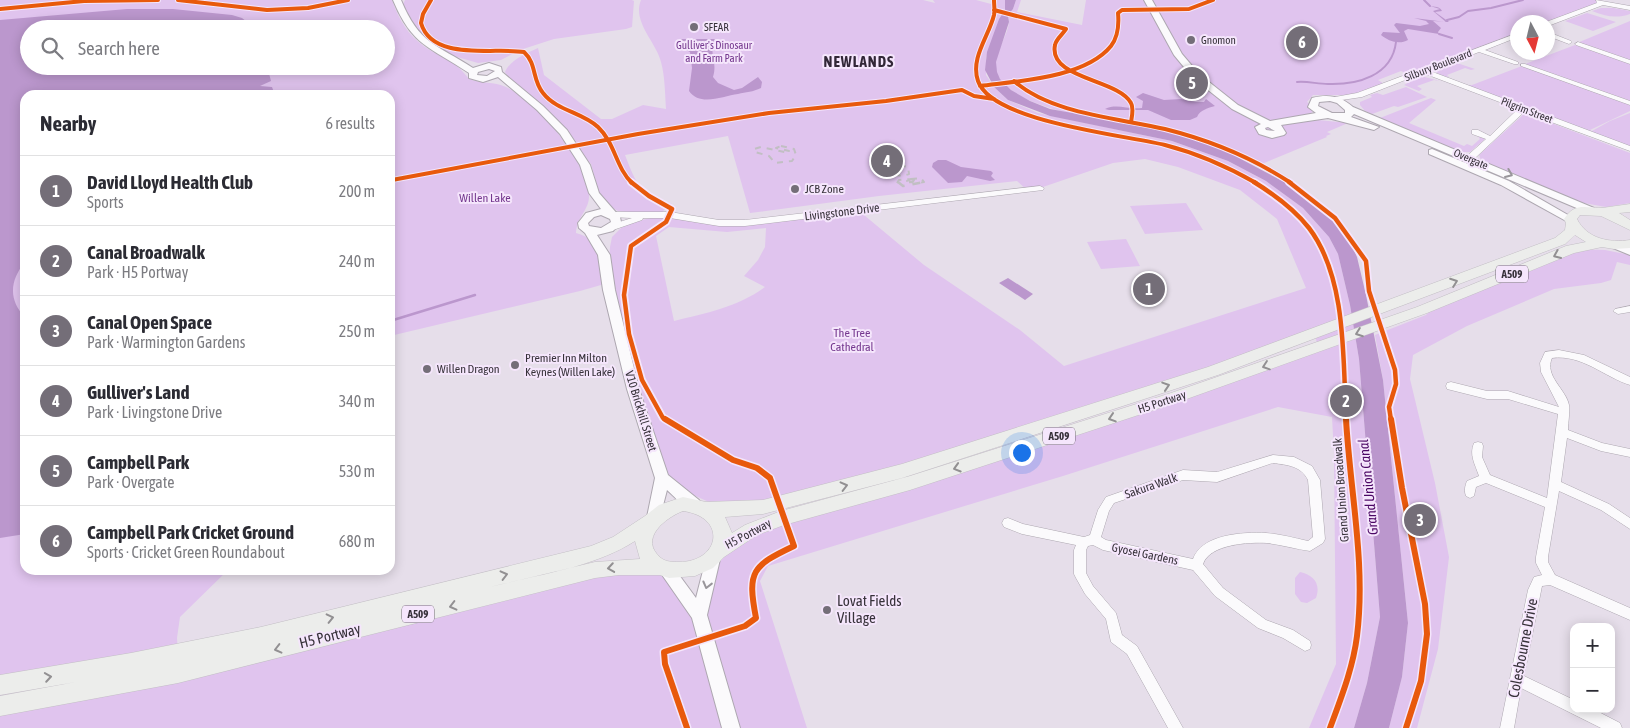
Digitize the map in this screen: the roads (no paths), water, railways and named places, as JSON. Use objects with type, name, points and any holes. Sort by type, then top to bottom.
[{"type":"main road","points":[[1617,245],[1584,235],[1571,221],[1576,212],[1630,208]]},
{"type":"main road","points":[[1594,210],[1618,217],[1630,226]]},
{"type":"main road","name":"H5 Portway","points":[[701,507],[764,515],[800,505],[1213,370],[1560,241],[1572,232],[1571,221]]},
{"type":"main road","name":"H5 Portway","points":[[800,505],[910,483],[1031,445],[1312,350],[1422,310],[1571,249],[1617,245]]},
{"type":"main road","name":"A509","points":[[652,520],[672,506],[701,507]]},
{"type":"main road","points":[[701,507],[720,523],[723,532],[722,542],[716,553]]},
{"type":"main road","name":"H5 Portway","points":[[716,553],[751,530],[764,515]]},
{"type":"main road","points":[[652,520],[645,532],[643,542],[645,552],[651,560],[663,568]]},
{"type":"main road","name":"H5 Portway","points":[[0,685],[180,653],[361,611],[593,553],[618,542],[652,520]]},
{"type":"main road","name":"A509","points":[[663,568],[679,572],[692,570],[705,564],[716,553]]},
{"type":"main road","name":"H5 Portway","points":[[0,706],[178,673],[595,570],[619,567],[663,568]]},
{"type":"street","points":[[1148,0],[1184,62],[1202,82],[1266,126],[1281,130],[1290,122],[1311,111],[1313,102],[1318,99],[1334,99]]},
{"type":"street","points":[[399,1],[400,9],[408,25],[429,46],[459,62],[472,72],[474,77],[512,86]]},
{"type":"street","points":[[1555,21],[1600,2],[1615,2],[1630,8]]},
{"type":"street","points":[[1555,37],[1569,42]]},
{"type":"street","name":"Silbury Boulevard","points":[[1334,99],[1359,95],[1510,39]]},
{"type":"street","points":[[1578,44],[1630,62]]},
{"type":"street","points":[[1480,50],[1630,103]]},
{"type":"street","points":[[459,62],[497,68],[498,73],[540,108],[569,140],[578,153],[594,193],[612,221]]},
{"type":"street","points":[[472,72],[484,66]]},
{"type":"street","name":"Pilgrim Street","points":[[1424,71],[1630,149]]},
{"type":"street","points":[[485,79],[498,73]]},
{"type":"street","points":[[1338,117],[1350,114],[1352,101],[1359,95]]},
{"type":"street","name":"Overgate","points":[[1334,99],[1368,116],[1378,124],[1505,183],[1571,221]]},
{"type":"street","points":[[1470,158],[1523,109]]},
{"type":"street","name":"Overgate","points":[[1311,111],[1327,116],[1378,124],[1470,158],[1594,210]]},
{"type":"street","points":[[1266,126],[1290,122]]},
{"type":"street","points":[[1475,132],[1491,139]]},
{"type":"street","name":"Livingstone Drive","points":[[612,221],[644,216],[670,215],[719,223],[744,223],[1040,188]]},
{"type":"street","points":[[594,193],[588,216],[583,223],[584,228],[589,231],[600,232],[612,221]]},
{"type":"street","points":[[588,216],[601,212],[612,221]]},
{"type":"street","name":"V10 Brickhill Street","points":[[612,221],[604,255],[609,290],[630,379],[662,478],[652,520]]},
{"type":"street","name":"V10 Brickhill Street","points":[[589,231],[604,255]]},
{"type":"street","points":[[1617,245],[1630,251]]},
{"type":"street","points":[[1618,311],[1630,309]]},
{"type":"street","points":[[1630,381],[1570,354],[1558,353],[1549,355],[1544,363],[1546,372],[1561,398],[1563,412],[1552,505],[1542,557],[1542,563],[1551,579],[1630,614]]},
{"type":"street","points":[[1451,386],[1487,395],[1508,395],[1563,412]]},
{"type":"street","points":[[1562,432],[1601,447],[1630,453]]},
{"type":"street","points":[[1478,446],[1477,457],[1486,478]]},
{"type":"street","name":"Sakura Walk","points":[[1176,728],[1132,650],[1116,638],[1112,617],[1089,590],[1080,574],[1080,550],[1090,541],[1110,500],[1183,474],[1217,477],[1273,459],[1294,461],[1308,469]]},
{"type":"street","name":"Gyosei Gardens","points":[[1008,522],[1022,529],[1090,541],[1197,565],[1197,559],[1207,548],[1221,542],[1240,538],[1266,538],[1310,546],[1319,539],[1314,480],[1308,469]]},
{"type":"street","points":[[662,478],[701,507]]},
{"type":"street","points":[[1470,493],[1471,484],[1486,478],[1552,505]]},
{"type":"street","points":[[1555,484],[1605,507],[1630,524]]},
{"type":"street","points":[[702,622],[716,553]]},
{"type":"street","points":[[1197,565],[1219,592],[1262,624],[1288,634],[1305,644]]},
{"type":"street","points":[[663,568],[702,622],[730,728]]},
{"type":"street","name":"Colesbourne Drive","points":[[1507,728],[1534,590],[1538,581],[1551,579]]},
{"type":"street","points":[[1516,678],[1570,705]]},
{"type":"street","points":[[1586,713],[1615,728]]},
{"type":"street","points":[[1176,728],[1182,728]]},
{"type":"waterway","points":[[1424,0],[1430,6]]},
{"type":"waterway","points":[[1447,20],[1459,17],[1468,11],[1491,8],[1523,0]]},
{"type":"waterway","points":[[1439,34],[1452,38]]},
{"type":"waterway","points":[[1297,82],[1339,84],[1350,83],[1371,76],[1388,63],[1396,42]]},
{"type":"waterway","points":[[395,319],[475,295]]},
{"type":"railway","points":[[781,146],[794,149],[796,155],[792,161],[775,163],[769,156],[755,152],[754,149],[761,147],[789,153],[789,151],[776,148],[781,146]]},
{"type":"railway","points":[[900,165],[908,167],[909,174],[903,176],[890,174],[891,168],[900,165]]},
{"type":"railway","points":[[911,179],[921,178],[924,182]]},
{"type":"railway","points":[[897,183],[899,180],[911,179]]},
{"type":"railway","points":[[910,182],[907,181],[911,179]]},
{"type":"railway","points":[[911,179],[914,180],[913,182]]},
{"type":"railway","points":[[898,182],[903,186],[924,182]]},
{"type":"railway","points":[[918,183],[924,182]]},
{"type":"place","name":"SFEAR","points":[[694,27]]},
{"type":"place","name":"Gnomon","points":[[1191,40]]},
{"type":"place","name":"Campbell Park Cricket Ground","points":[[1302,42]]},
{"type":"place","name":"Campbell Park","points":[[1192,83]]},
{"type":"place","name":"Gulliver's Land","points":[[887,161]]},
{"type":"place","name":"JCB Zone","points":[[795,189]]},
{"type":"place","name":"David Lloyd Health Club","points":[[1149,289]]},
{"type":"place","name":"Premier Inn Milton Keynes (Willen Lake)","points":[[515,365]]},
{"type":"place","name":"Willen Dragon","points":[[427,369]]},
{"type":"place","name":"Canal Broadwalk","points":[[1346,401]]},
{"type":"place","name":"Canal Open Space","points":[[1420,520]]},
{"type":"place","name":"Lovat Fields Village","points":[[827,610]]},
{"type":"district","name":"NEWLANDS","points":[[859,62]]},
{"type":"park label","name":"Gulliver's Dinosaur and Farm Park","points":[[714,51]]},
{"type":"park label","name":"Willen Lake","points":[[485,198]]},
{"type":"park label","name":"The Tree Cathedral","points":[[852,340]]},
{"type":"water label","name":"Grand Union Canal","points":[[1368,487]]}]
